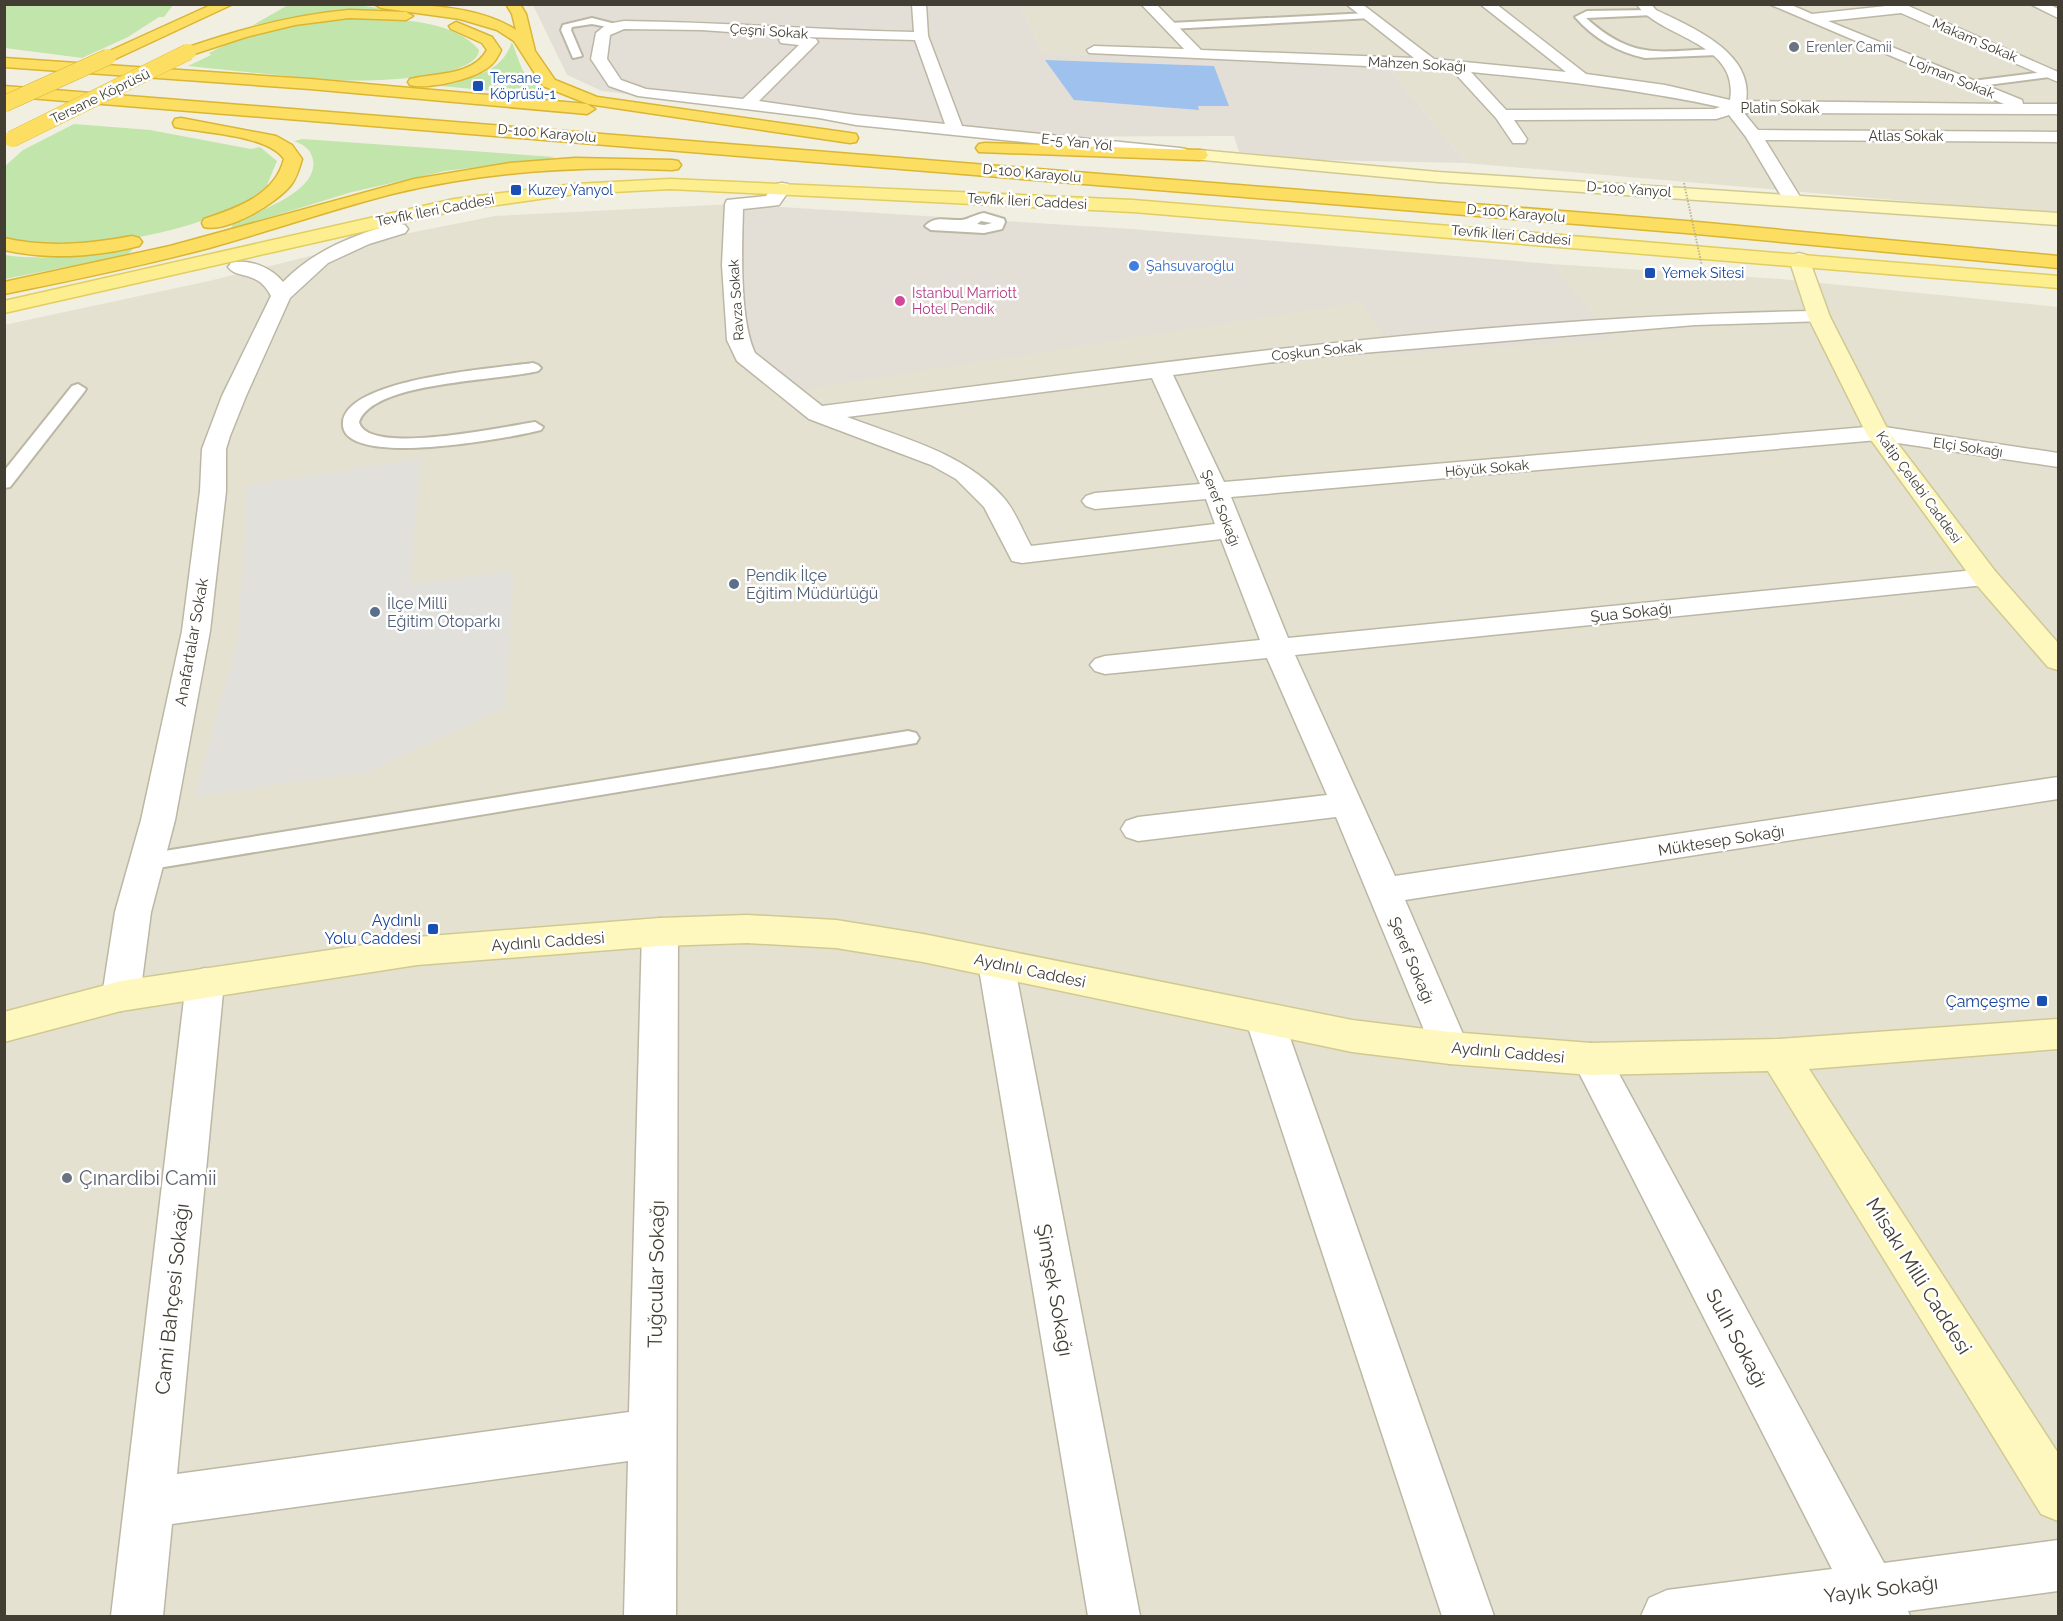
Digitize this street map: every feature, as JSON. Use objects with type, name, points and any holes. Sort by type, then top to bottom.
[{"type":"highway","points":[[153,43],[202,4]]},
{"type":"highway","points":[[153,43],[225,4]]},
{"type":"highway","points":[[4,105],[108,57],[153,43],[240,4]]},
{"type":"highway","points":[[381,4],[436,10],[502,27],[519,38],[549,83],[594,101],[866,141],[652,126]]},
{"type":"highway","points":[[513,4],[519,14],[528,50]]},
{"type":"highway","points":[[153,43],[186,6]]},
{"type":"highway","points":[[188,52],[279,22],[322,15],[364,14],[395,15],[444,22],[468,29],[487,40],[494,50],[493,54],[480,66],[459,75],[382,85],[310,84]]},
{"type":"highway","points":[[188,52],[254,15]]},
{"type":"highway","name":"Tersane Köprüsü","points":[[36,107],[153,43]]},
{"type":"highway","name":"Tersane Köprüsü","points":[[7,143],[188,52]]},
{"type":"highway","points":[[4,56],[49,65]]},
{"type":"highway","points":[[4,62],[310,84],[768,126]]},
{"type":"highway","name":"D-100 Karayolu","points":[[4,77],[593,122]]},
{"type":"highway","name":"D-100 Karayolu","points":[[4,91],[1675,226],[2058,262]]},
{"type":"highway","points":[[4,105],[162,120],[792,169],[902,176],[1227,189]]},
{"type":"highway","points":[[4,244],[19,248],[67,250],[122,244],[179,234],[226,218],[257,203],[279,188],[289,176],[293,159],[286,149],[270,140],[162,120]]},
{"type":"highway","points":[[947,147],[1199,155]]},
{"type":"highway","name":"D-100 Karayolu","points":[[972,150],[1401,182],[1828,221]]},
{"type":"highway","points":[[4,288],[126,263],[413,184],[498,170],[638,163],[715,169],[792,169]]},
{"type":"main road","name":"D-100 Yanyol","points":[[1199,155],[1438,177],[2058,219]]},
{"type":"main road","name":"Tevfik İleri Caddesi","points":[[4,307],[91,289],[420,211],[510,195],[658,184],[991,210],[2058,282]]},
{"type":"main road","name":"Tevfik İleri Caddesi","points":[[4,319],[398,229],[487,212],[589,201],[777,194]]},
{"type":"main road","name":"Tevfik İleri Caddesi","points":[[1801,264],[2058,292]]},
{"type":"main road","name":"Katip Çelebi Caddesi","points":[[1801,264],[1819,317],[1878,434],[1985,577],[2058,661]]},
{"type":"main road","name":"Aydınlı Caddesi","points":[[4,1027],[121,996],[417,951],[660,932],[747,929],[836,934],[996,963],[1352,1036],[1450,1048],[1591,1059],[1779,1055],[2058,1034]]},
{"type":"main road","name":"Misakı Milli Caddesi","points":[[1779,1055],[2058,1497]]},
{"type":"street","points":[[919,4],[921,36],[955,130]]},
{"type":"street","points":[[1148,4],[1196,53]]},
{"type":"street","points":[[1353,4],[1430,63]]},
{"type":"street","points":[[1486,4],[1566,64],[1581,78]]},
{"type":"street","name":"Lojman Sokak","points":[[1776,4],[2028,109]]},
{"type":"street","points":[[1807,18],[1897,7]]},
{"type":"street","name":"Makam Sokak","points":[[1897,7],[2056,75]]},
{"type":"street","points":[[1650,8],[1718,52],[1731,66],[1740,87],[1736,113],[1753,135],[1793,200]]},
{"type":"street","points":[[702,26],[715,12]]},
{"type":"street","name":"Çeşni Sokak","points":[[618,26],[702,26],[839,35],[921,36]]},
{"type":"street","name":"E-5 Yan Yol","points":[[618,26],[607,29],[603,33],[598,59],[615,82],[644,93],[747,104],[856,120],[1199,155]]},
{"type":"street","points":[[745,29],[743,35],[811,42],[747,104]]},
{"type":"street","points":[[1936,42],[1969,38]]},
{"type":"street","points":[[1880,48],[1914,44]]},
{"type":"street","name":"Mahzen Sokağı","points":[[1094,50],[1430,63],[1581,78],[1665,90],[1737,106]]},
{"type":"street","points":[[1457,66],[1502,115],[1519,139]]},
{"type":"street","name":"Platin Sokak","points":[[1502,115],[1716,114],[1737,106],[2058,109]]},
{"type":"street","name":"Atlas Sokak","points":[[1753,135],[2058,137]]},
{"type":"street","name":"Ravza Sokak","points":[[777,194],[734,204],[732,265],[738,340],[746,357],[817,414]]},
{"type":"street","name":"Anafartalar Sokak","points":[[121,996],[133,912],[158,820],[196,631],[213,491],[214,449],[234,396],[281,296],[296,279],[321,259],[362,240],[398,229]]},
{"type":"street","points":[[238,267],[259,270],[270,276],[281,296]]},
{"type":"street","name":"Coşkun Sokak","points":[[817,414],[1314,350],[1695,319],[1819,317]]},
{"type":"street","name":"Şeref Sokağı","points":[[1160,371],[1216,492],[1277,647],[1347,804],[1450,1048]]},
{"type":"street","points":[[817,414],[933,457],[964,474],[981,487],[995,503],[1022,555],[1230,530]]},
{"type":"street","name":"Elçi Sokağı","points":[[1878,434],[2058,460]]},
{"type":"street","name":"Höyük Sokak","points":[[1095,501],[1878,434]]},
{"type":"street","name":"Şua Sokağı","points":[[1277,647],[1985,577]]},
{"type":"street","points":[[1105,665],[1277,647]]},
{"type":"street","name":"Müktesep Sokağı","points":[[1383,891],[2058,789]]},
{"type":"street","points":[[1138,829],[1347,804]]},
{"type":"street","name":"Tuğcular Sokağı","points":[[650,1617],[660,932]]},
{"type":"street","name":"Şimşek Sokağı","points":[[996,963],[1114,1617]]},
{"type":"street","name":"Cami Bahçesi Sokağı","points":[[137,1617],[205,982]]},
{"type":"street","points":[[1264,1018],[1468,1617]]},
{"type":"street","name":"Sulh Sokağı","points":[[1591,1059],[1877,1604]]},
{"type":"street","points":[[151,1502],[654,1433]]},
{"type":"street","name":"Yayık Sokağı","points":[[1667,1617],[1877,1604],[2058,1566]]},
{"type":"lane","points":[[1650,8],[1587,14],[1580,17],[1607,42],[1625,51],[1645,55],[1718,52]]},
{"type":"lane","points":[[1170,26],[1368,16]]},
{"type":"lane","points":[[577,56],[566,30],[568,25],[592,21],[618,26]]},
{"type":"lane","points":[[1972,84],[2056,75]]},
{"type":"lane","points":[[974,226],[994,228],[999,224],[991,210]]},
{"type":"lane","points":[[533,368],[388,391],[362,405],[354,413],[351,421],[352,429],[359,436],[384,444],[401,444],[535,427]]},
{"type":"lane","points":[[4,483],[78,389]]},
{"type":"lane","points":[[146,862],[908,738]]},
{"type":"path","points":[[1684,183],[1703,271]]},
{"type":"shaded area","points":[[533,5],[1020,5],[1043,54],[1186,55],[1388,67],[1466,163],[1316,160],[1239,152],[1234,136],[1002,137],[602,91],[567,75]]},
{"type":"shaded area","points":[[1020,5],[2058,5],[2058,214],[1466,163],[1388,67],[1186,55],[1043,54]]},
{"type":"shaded area","points":[[734,204],[1327,306],[1361,302],[1611,339],[1552,264],[1781,279],[2058,307],[2058,1616],[5,1616],[4,325],[209,281],[379,239],[495,216]]},
{"type":"shaded area","points":[[734,204],[1132,229],[1552,264],[1612,339],[1397,355],[1361,302],[781,393],[730,354]]},
{"type":"shaded area","name":"İlçe Milli Eğitim Otoparkı","points":[[421,459],[410,584],[514,571],[505,708],[367,772],[195,796],[237,640],[246,530],[246,485]]},
{"type":"green space","points":[[5,4],[173,5],[164,17],[159,17],[128,37],[82,58],[5,48]]},
{"type":"green space","points":[[349,4],[386,9],[331,12],[253,25],[288,5]]},
{"type":"green space","points":[[372,18],[430,24],[444,28],[458,33],[479,50],[474,60],[460,68],[417,77],[393,79],[339,80],[188,66],[211,55],[209,53],[262,30],[309,22]]},
{"type":"green space","points":[[512,42],[524,72],[548,94],[536,95],[441,86],[441,82],[474,76],[492,68],[507,53]]},
{"type":"green space","points":[[74,124],[150,130],[251,149],[260,147],[277,161],[267,185],[271,185],[255,197],[244,204],[188,225],[158,233],[95,243],[34,243],[5,238],[4,167],[23,150]]},
{"type":"green space","points":[[303,139],[555,157],[541,162],[445,171],[352,192],[231,229],[233,223],[270,207],[306,182],[312,171],[312,156],[306,148],[294,141]]},
{"type":"green space","points":[[133,249],[127,255],[5,279],[5,255],[53,257]]},
{"type":"water","points":[[1045,60],[1214,66],[1229,106],[1198,106],[1199,110],[1074,100]]},
{"type":"place","name":"Erenler Camii","points":[[1794,47]]},
{"type":"place","name":"Tersane Köprüsü-1","points":[[478,86]]},
{"type":"place","name":"Kuzey Yanyol","points":[[516,190]]},
{"type":"place","name":"Şahsuvaroğlu","points":[[1134,266]]},
{"type":"place","name":"Yemek Sitesi","points":[[1650,273]]},
{"type":"place","name":"Istanbul Marriott Hotel Pendik","points":[[900,301]]},
{"type":"place","name":"Pendik İlçe Eğitim Müdürlüğü","points":[[734,584]]},
{"type":"place","name":"İlçe Milli Eğitim Otoparkı","points":[[375,612]]},
{"type":"place","name":"Aydınlı Yolu Caddesi","points":[[433,929]]},
{"type":"place","name":"Çamçeşme","points":[[2042,1001]]},
{"type":"place","name":"Çınardibi Camii","points":[[67,1178]]}]
